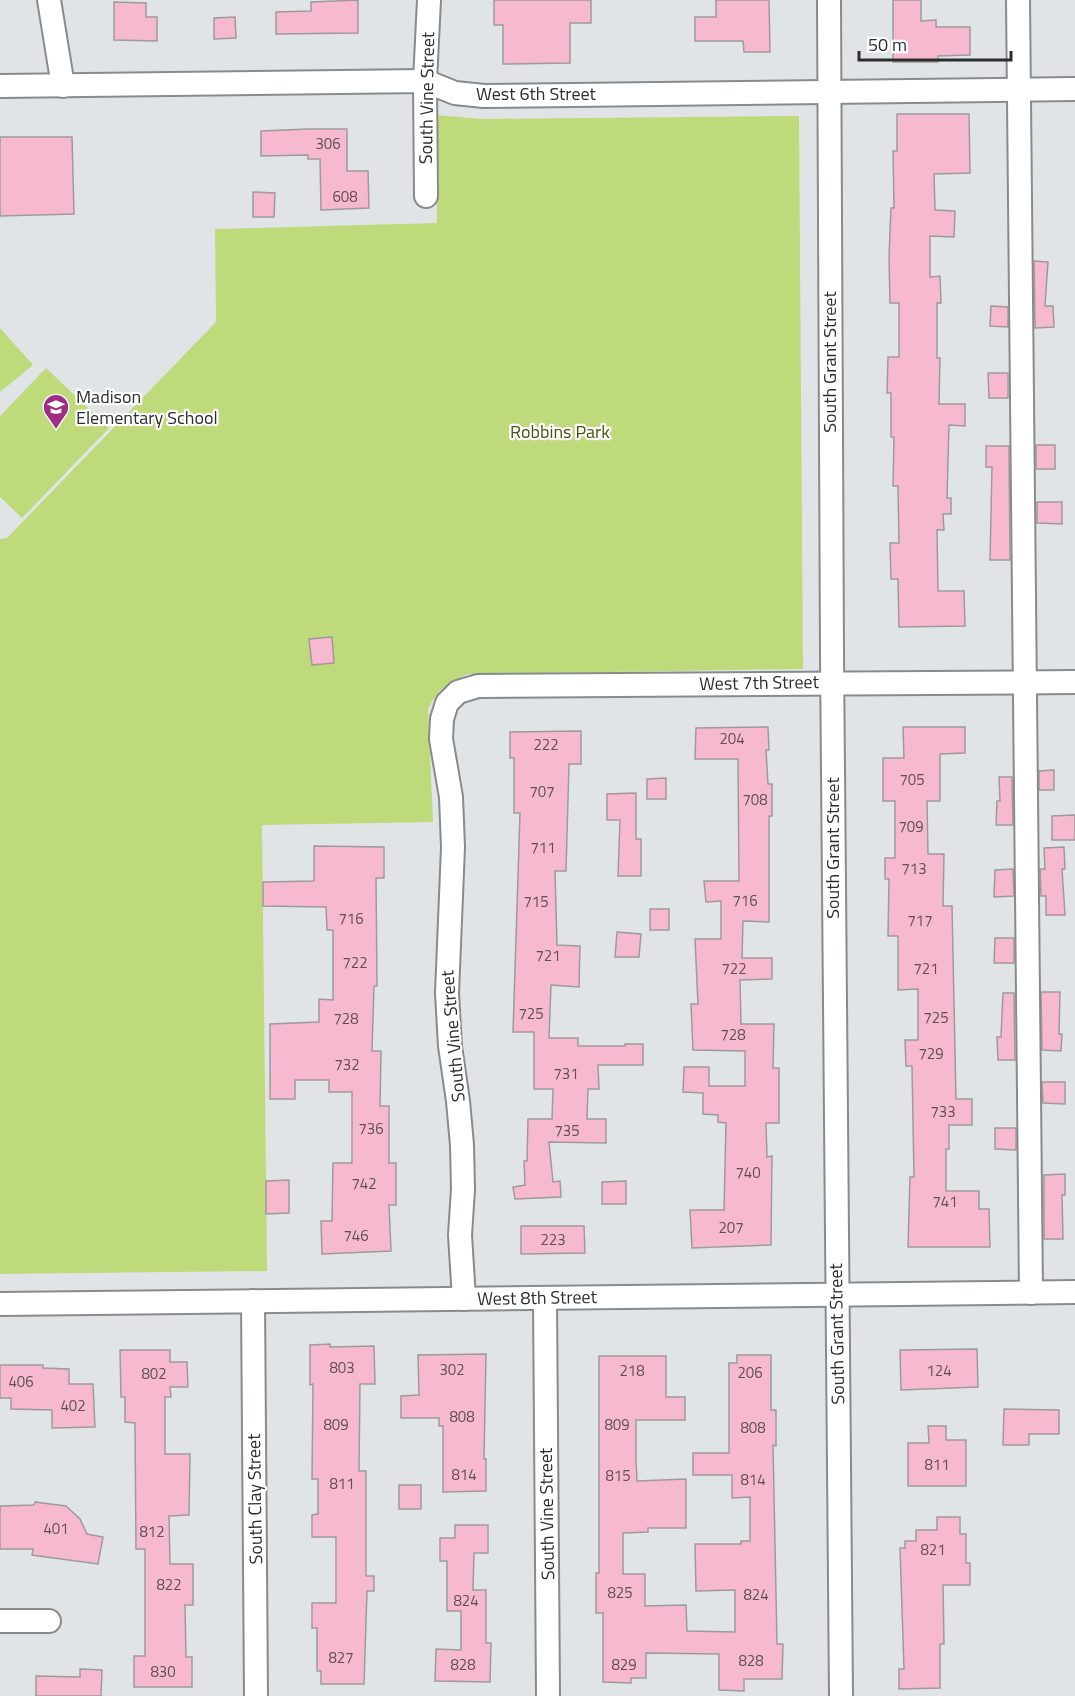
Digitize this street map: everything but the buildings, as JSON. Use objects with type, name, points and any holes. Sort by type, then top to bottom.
[{"type":"street","points":[[49,0],[63,86]]},
{"type":"street","name":"South Vine Street","points":[[426,196],[425,81],[429,0]]},
{"type":"street","name":"South Grant Street","points":[[829,0],[832,682],[841,1696]]},
{"type":"street","points":[[1018,0],[1030,1293]]},
{"type":"street","name":"West 6th Street","points":[[0,86],[425,81],[455,93],[484,96],[1075,89]]},
{"type":"street","name":"West 7th Street","points":[[447,703],[458,692],[478,686],[1075,682]]},
{"type":"street","name":"South Vine Street","points":[[447,703],[442,719],[441,739],[450,797],[453,847],[447,993],[450,1046],[462,1145],[463,1189],[460,1235],[464,1299]]},
{"type":"street","name":"West 8th Street","points":[[0,1304],[1075,1292]]},
{"type":"street","name":"South Vine Street","points":[[545,1298],[548,1694]]},
{"type":"street","name":"South Clay Street","points":[[253,1301],[256,1696]]},
{"type":"street","points":[[0,1621],[49,1621]]},
{"type":"green space","name":"Robbins Park","points":[[436,115],[482,119],[799,116],[803,669],[468,674],[444,687],[428,709],[433,822],[262,825],[267,1271],[0,1274],[0,539],[7,538],[216,322],[215,229],[437,223]]},
{"type":"green space","points":[[0,328],[33,365],[0,392]]},
{"type":"green space","points":[[46,368],[109,428],[22,518],[0,497],[0,416]]},
{"type":"place","name":"Madison Elementary School","points":[[56,430]]}]
